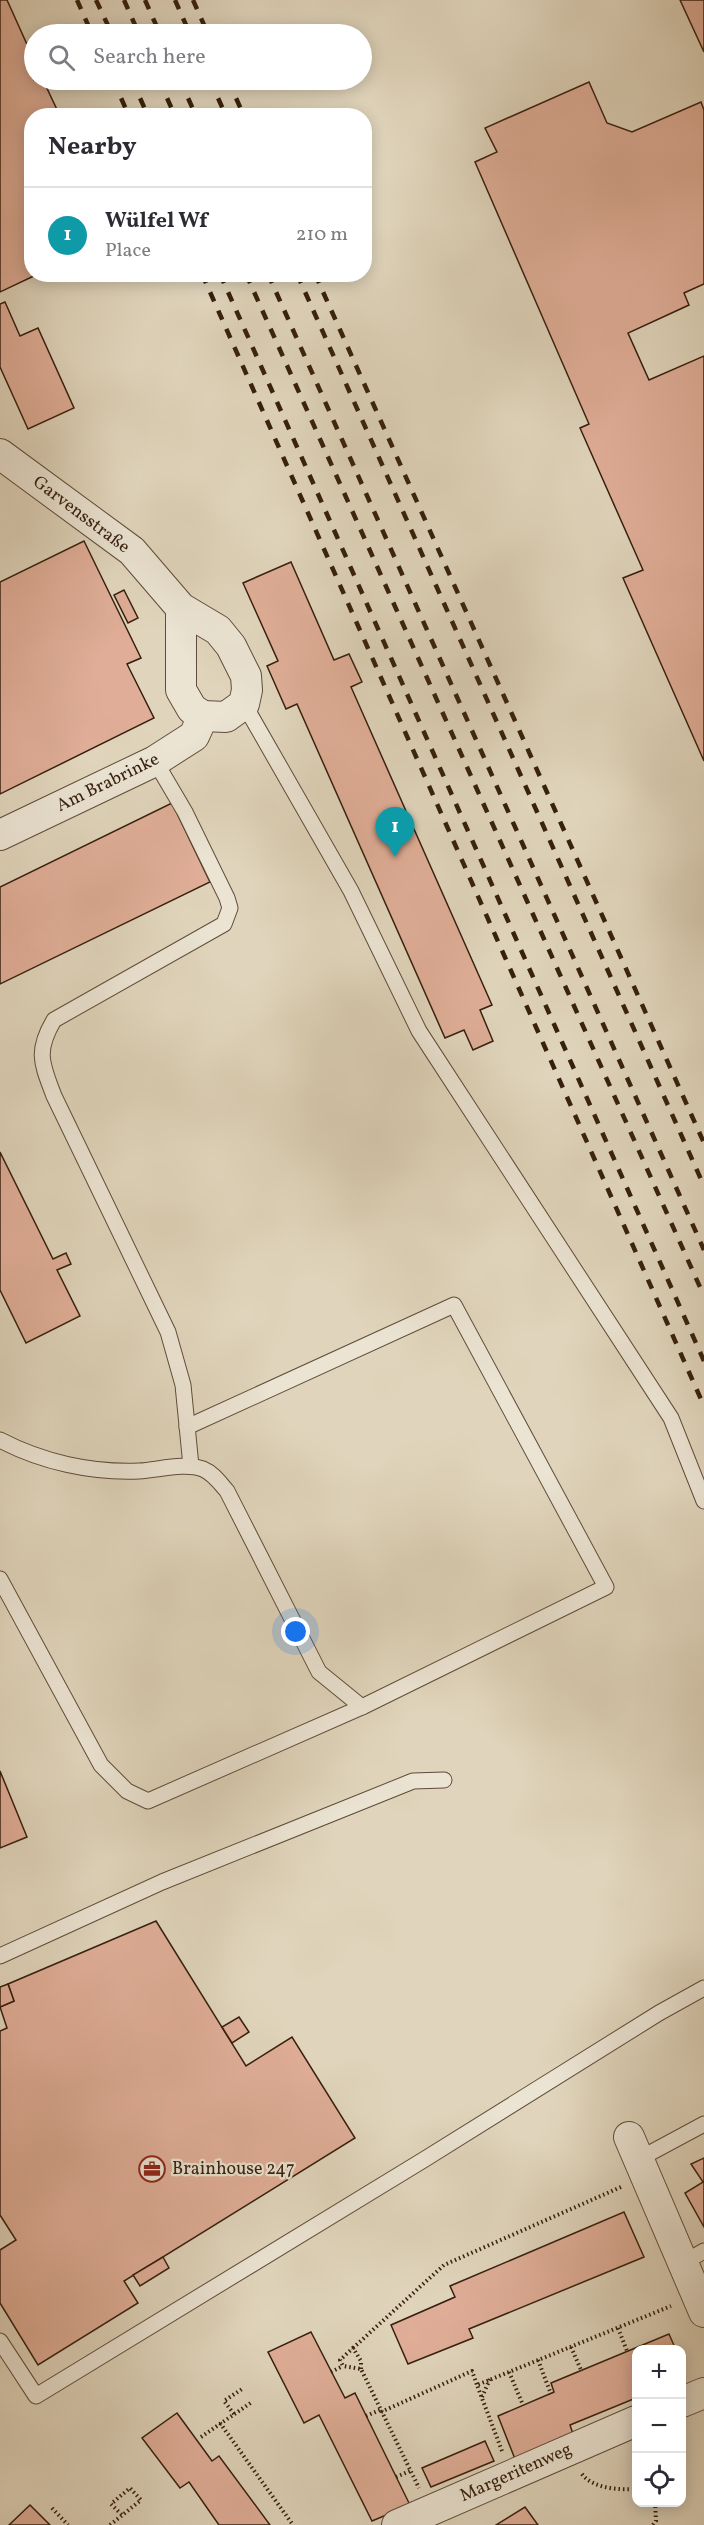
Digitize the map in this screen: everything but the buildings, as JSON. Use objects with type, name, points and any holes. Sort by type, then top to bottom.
[{"type":"street","name":"Garvensstraße","points":[[0,454],[132,551],[181,608],[218,630],[231,646],[246,676],[247,690],[244,704]]},
{"type":"street","points":[[181,608],[181,690],[192,710],[203,716],[226,717],[244,704]]},
{"type":"street","name":"Am Brabrinke","points":[[0,835],[155,761],[194,736],[203,716]]},
{"type":"street","points":[[638,2157],[694,2257],[700,2304]]},
{"type":"street","points":[[686,2400],[704,2393]]},
{"type":"street","name":"Margeritenweg","points":[[397,2525],[632,2423]]},
{"type":"lane","points":[[244,704],[351,891],[419,1031],[671,1418],[704,1501]]},
{"type":"lane","points":[[155,761],[185,812],[230,908],[224,924],[54,1020],[42,1047],[42,1064],[54,1096],[168,1332],[183,1385],[191,1466]]},
{"type":"lane","points":[[0,1580],[101,1765],[127,1791],[148,1801],[362,1707],[606,1587],[454,1305],[187,1427]]},
{"type":"lane","points":[[0,1440],[52,1462],[136,1471],[191,1466],[204,1470],[216,1478],[227,1491],[319,1672],[362,1707]]},
{"type":"lane","points":[[0,1956],[162,1882],[413,1781],[444,1780]]},
{"type":"lane","points":[[0,2341],[36,2396],[425,2159],[658,2013],[704,1988]]},
{"type":"lane","points":[[638,2157],[704,2124]]},
{"type":"path","points":[[343,2366],[340,2360],[444,2265],[638,2157]]},
{"type":"path","points":[[477,2385],[618,2328],[700,2304]]},
{"type":"path","points":[[618,2328],[627,2351]]},
{"type":"path","points":[[571,2347],[581,2370]]},
{"type":"path","points":[[353,2348],[430,2511]]},
{"type":"path","points":[[538,2360],[551,2394]]},
{"type":"path","points":[[332,2372],[343,2366],[361,2369]]},
{"type":"path","points":[[366,2416],[472,2370],[512,2475]]},
{"type":"path","points":[[509,2372],[523,2405]]},
{"type":"path","points":[[482,2397],[490,2379]]},
{"type":"path","points":[[234,2414],[224,2401],[242,2389]]},
{"type":"path","points":[[201,2437],[252,2402]]},
{"type":"path","points":[[220,2423],[293,2525]]},
{"type":"path","points":[[565,2451],[586,2480],[616,2490],[632,2489]]},
{"type":"path","points":[[396,2477],[410,2471]]},
{"type":"path","points":[[110,2525],[122,2516],[141,2500],[130,2488],[111,2504],[122,2516]]},
{"type":"path","points":[[653,2525],[656,2521],[655,2507]]},
{"type":"path","points":[[52,2508],[68,2525]]},
{"type":"railway","points":[[77,0],[88,24]]},
{"type":"railway","points":[[96,0],[107,24]]},
{"type":"railway","points":[[124,0],[135,24]]},
{"type":"railway","points":[[145,0],[156,24]]},
{"type":"railway","points":[[175,0],[186,24]]},
{"type":"railway","points":[[193,0],[204,24]]},
{"type":"railway","points":[[117,90],[125,108]]},
{"type":"railway","points":[[136,90],[144,108]]},
{"type":"railway","points":[[163,90],[171,108]]},
{"type":"railway","points":[[184,90],[192,108]]},
{"type":"railway","points":[[214,90],[222,108]]},
{"type":"railway","points":[[232,90],[240,108]]},
{"type":"railway","points":[[206,282],[704,1406]]},
{"type":"railway","points":[[224,282],[704,1361]]},
{"type":"railway","points":[[250,282],[704,1296]]},
{"type":"railway","points":[[272,282],[704,1250]]},
{"type":"railway","points":[[301,282],[704,1186]]},
{"type":"railway","points":[[319,282],[704,1143]]},
{"type":"place","name":"Wülfel Wf","points":[[395,857]]},
{"type":"place","name":"Brainhouse 247","points":[[152,2169]]}]
